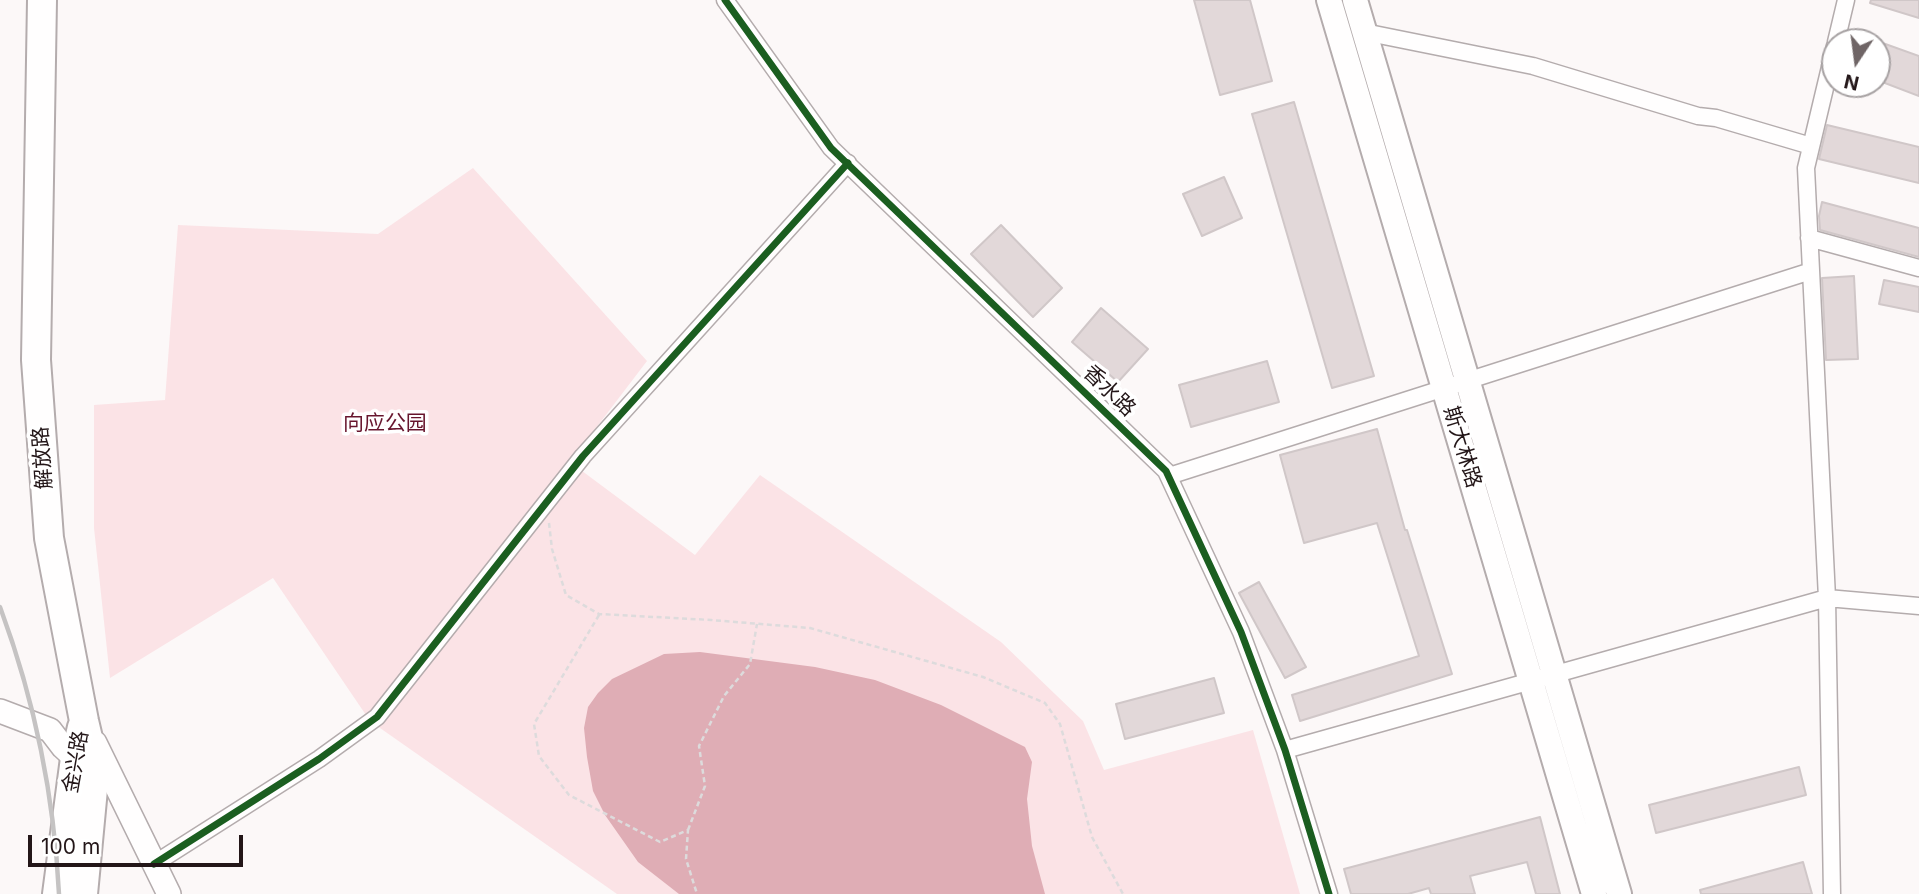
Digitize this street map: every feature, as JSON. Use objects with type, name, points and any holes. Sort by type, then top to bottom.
[{"type":"highway","name":"解放路","points":[[42,0],[36,360],[49,538],[84,721]]},
{"type":"highway","name":"金兴路","points":[[83,894],[84,721]]},
{"type":"highway","name":"金兴路","points":[[57,894],[85,763]]},
{"type":"main road","name":"斯大林路","points":[[1329,0],[1455,384],[1543,678],[1619,894]]},
{"type":"main road","name":"斯大林路","points":[[1354,0],[1455,384]]},
{"type":"main road","name":"斯大林路","points":[[1543,678],[1594,894]]},
{"type":"street","name":"香水路","points":[[725,0],[831,148],[1166,471],[1241,632],[1285,750],[1329,894]]},
{"type":"street","points":[[1840,28],[1846,0]]},
{"type":"street","points":[[1364,32],[1532,66],[1698,116],[1716,118],[1811,146]]},
{"type":"street","points":[[1823,98],[1805,168],[1827,598],[1832,894]]},
{"type":"street","points":[[154,864],[319,759],[377,717],[583,456],[848,163]]},
{"type":"street","points":[[1809,238],[1919,268]]},
{"type":"street","points":[[1169,476],[1811,271]]},
{"type":"street","points":[[1285,750],[1827,598],[1919,606]]},
{"type":"street","points":[[0,711],[50,730],[63,747],[85,763]]},
{"type":"street","name":"解放路","points":[[84,721],[169,894]]},
{"type":"path","points":[[546,504],[552,549],[566,595],[599,614],[810,628],[983,677],[1045,703],[1060,724],[1092,837],[1123,894]]},
{"type":"path","points":[[599,614],[534,724],[539,756],[569,795],[660,842],[688,830]]},
{"type":"path","points":[[697,894],[686,859],[688,830],[705,786],[699,746],[724,696],[750,664],[757,624]]},
{"type":"green space","name":"向应公园","points":[[473,168],[647,361],[570,462],[695,555],[760,475],[1001,642],[1083,721],[1104,770],[1253,730],[1300,894],[617,894],[370,721],[273,578],[110,678],[94,528],[94,405],[165,400],[178,225],[378,234]]},
{"type":"shaded area","points":[[700,652],[815,667],[875,680],[941,705],[1025,747],[1032,762],[1027,799],[1032,846],[1045,894],[679,894],[638,862],[605,815],[593,791],[584,728],[588,707],[612,679],[664,654]]},
{"type":"building","points":[[1194,0],[1250,0],[1272,81],[1220,95]]},
{"type":"building","points":[[1871,0],[1919,0],[1919,18],[1870,3]]},
{"type":"building","points":[[1891,46],[1919,56],[1919,96],[1891,85]]},
{"type":"building","points":[[1294,102],[1374,376],[1332,388],[1252,114]]},
{"type":"building","points":[[1827,125],[1919,147],[1919,183],[1819,159]]},
{"type":"building","points":[[1224,177],[1242,218],[1202,236],[1183,194]]},
{"type":"building","points":[[1822,202],[1919,228],[1919,257],[1820,230]]},
{"type":"building","points":[[1001,225],[1062,288],[1033,317],[971,254]]},
{"type":"building","points":[[1854,276],[1858,359],[1826,360],[1822,278]]},
{"type":"building","points":[[1884,280],[1919,287],[1919,312],[1879,304]]},
{"type":"building","points":[[1101,308],[1148,349],[1118,382],[1072,342]]},
{"type":"building","points":[[1267,361],[1279,402],[1191,427],[1179,385]]},
{"type":"building","points":[[1377,429],[1405,530],[1452,674],[1300,721],[1292,695],[1419,656],[1377,523],[1304,543],[1280,455]]},
{"type":"building","points":[[1259,582],[1306,667],[1285,678],[1239,593]]},
{"type":"building","points":[[1214,678],[1224,713],[1125,739],[1116,704]]},
{"type":"building","points":[[1799,767],[1806,795],[1656,833],[1649,805]]},
{"type":"building","points":[[1540,817],[1560,894],[1536,894],[1527,862],[1470,876],[1475,894],[1431,894],[1429,888],[1408,894],[1351,894],[1344,869]]},
{"type":"building","points":[[1803,862],[1812,894],[1701,894],[1700,890]]},
{"type":"railway","points":[[0,607],[23,677],[41,748],[53,820],[59,894]]},
{"type":"cycle path","points":[[725,0],[831,148],[1166,471],[1241,632],[1285,750],[1329,894]]},
{"type":"cycle path","points":[[154,864],[319,759],[377,717],[583,456],[848,163]]}]
